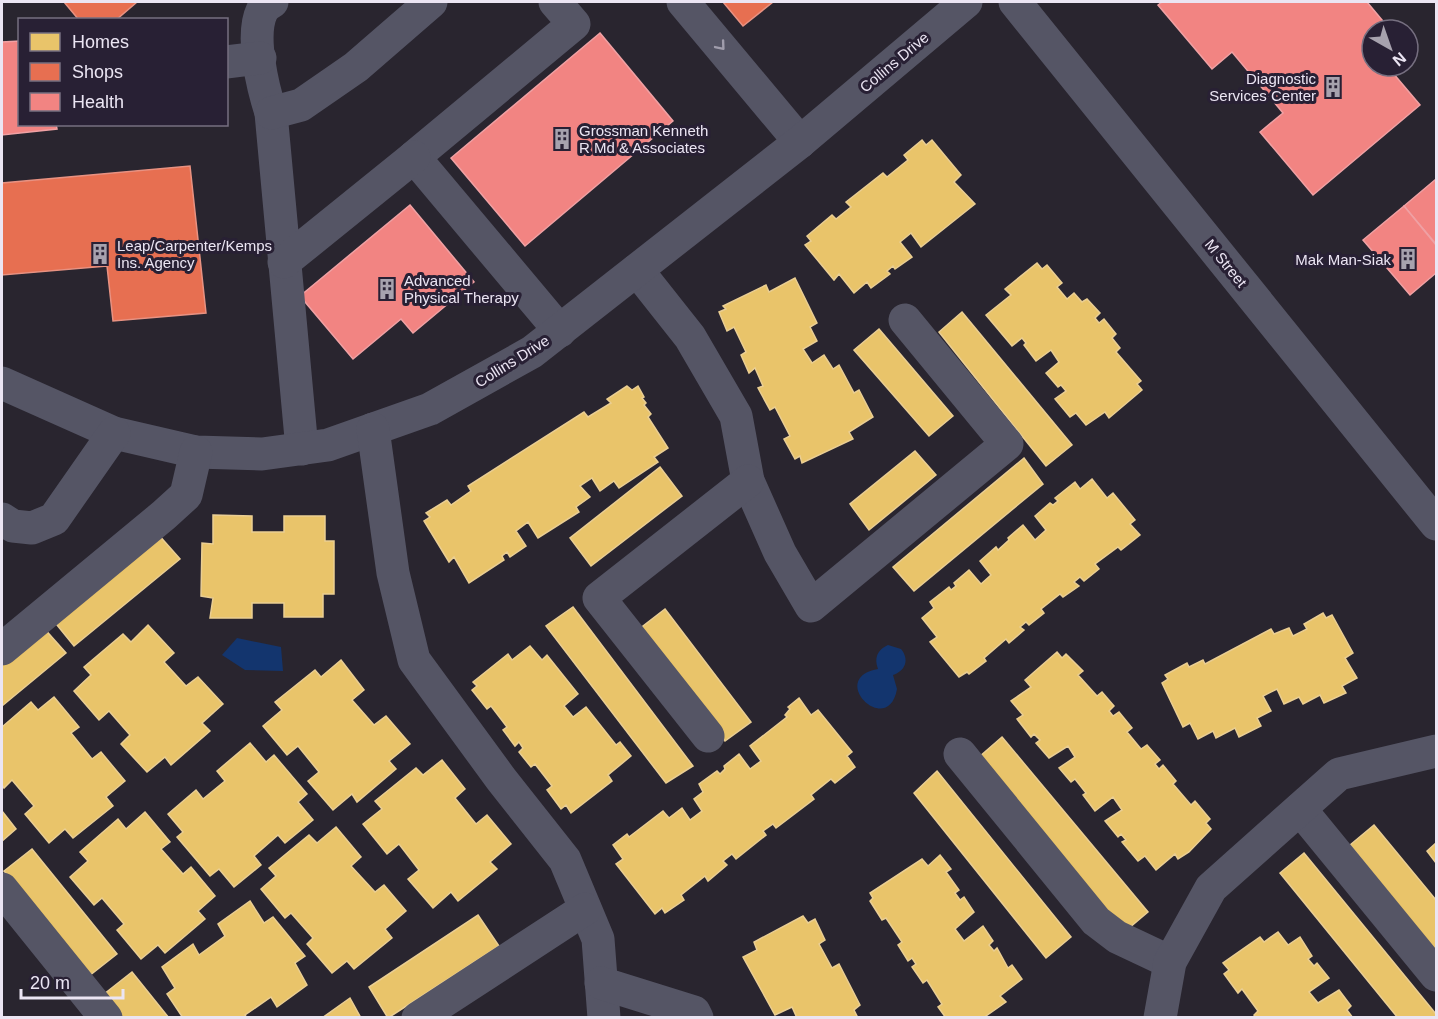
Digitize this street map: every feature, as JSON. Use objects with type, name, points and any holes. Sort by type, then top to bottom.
[{"type":"street","points":[[271,113],[301,105],[356,67],[431,2]]},
{"type":"street","points":[[284,262],[574,24],[555,2]]},
{"type":"street","points":[[683,2],[800,142]]},
{"type":"street","name":"Collins Drive","points":[[2,383],[114,433],[196,453],[262,454],[328,445],[430,409],[532,352],[800,142],[966,2]]},
{"type":"street","name":"M Street","points":[[1015,2],[1437,524]]},
{"type":"street","points":[[263,4],[257,32],[262,82],[271,113],[302,449]]},
{"type":"street","points":[[228,62],[260,58]]},
{"type":"street","points":[[414,157],[560,330]]},
{"type":"street","points":[[637,270],[690,337],[736,416],[748,481],[780,553],[811,606],[1007,444],[905,320]]},
{"type":"street","points":[[373,429],[393,573],[414,660],[501,779],[566,860],[598,939],[604,1017]]},
{"type":"street","points":[[2,519],[13,526],[33,528],[54,519],[114,433]]},
{"type":"street","points":[[2,649],[186,495],[196,453]]},
{"type":"street","points":[[708,736],[599,598],[748,481]]},
{"type":"street","points":[[1160,1017],[1170,962],[1211,888],[1339,774],[1437,751]]},
{"type":"street","points":[[960,754],[1096,921],[1117,937],[1170,962]]},
{"type":"street","points":[[1300,809],[1437,975]]},
{"type":"street","points":[[2,890],[106,1017]]},
{"type":"street","points":[[418,1017],[585,909]]},
{"type":"street","points":[[601,983],[694,1012],[697,1017]]},
{"type":"water","points":[[237,638],[281,647],[283,671],[245,670],[222,655]]},
{"type":"water","points":[[888,645],[901,649],[906,661],[901,671],[893,675],[897,689],[891,703],[883,708],[873,707],[859,692],[858,683],[864,674],[878,669],[877,655]]},
{"type":"building: Homes","points":[[922,140],[926,145],[932,140],[961,175],[954,182],[975,204],[921,247],[911,233],[900,242],[912,257],[895,269],[893,266],[887,271],[890,274],[871,288],[867,282],[854,293],[839,274],[834,280],[805,245],[811,241],[807,236],[832,215],[836,219],[851,207],[846,202],[883,173],[887,177],[908,160],[904,155]]},
{"type":"building: Homes","points":[[1037,263],[1042,269],[1047,265],[1062,283],[1057,287],[1067,299],[1074,293],[1082,302],[1087,299],[1100,313],[1095,318],[1099,323],[1104,319],[1116,334],[1112,338],[1120,348],[1116,352],[1141,381],[1137,384],[1142,390],[1109,418],[1105,412],[1086,425],[1076,413],[1070,417],[1055,399],[1066,391],[1061,385],[1058,387],[1046,373],[1059,362],[1051,350],[1036,361],[1024,345],[1026,343],[1022,338],[1012,346],[986,315],[1011,295],[1005,289]]},
{"type":"building: Homes","points":[[795,278],[817,323],[810,327],[817,341],[803,349],[812,363],[824,355],[833,369],[839,365],[854,393],[859,390],[873,417],[849,432],[853,439],[802,463],[800,456],[795,459],[784,439],[790,436],[775,407],[770,410],[758,388],[763,386],[755,368],[749,373],[741,355],[746,352],[734,327],[727,331],[719,312],[726,309],[723,306],[766,285],[769,292]]},
{"type":"building: Homes","points":[[962,312],[1072,445],[1046,466],[939,332]]},
{"type":"building: Homes","points":[[879,329],[953,416],[929,436],[854,350]]},
{"type":"building: Homes","points":[[627,386],[632,390],[638,386],[646,403],[644,405],[651,414],[648,417],[668,448],[654,457],[658,462],[619,488],[614,481],[600,491],[592,478],[580,486],[590,497],[576,507],[579,512],[538,538],[528,522],[516,531],[526,546],[510,557],[507,552],[502,556],[504,560],[469,583],[454,557],[449,562],[424,521],[430,517],[426,513],[447,500],[451,505],[471,491],[468,486],[584,412],[588,417],[611,403],[607,399]]},
{"type":"building: Homes","points":[[915,451],[936,475],[869,530],[850,504]]},
{"type":"building: Homes","points":[[1024,458],[1043,484],[914,591],[893,567]]},
{"type":"building: Homes","points":[[660,467],[682,496],[591,566],[570,538]]},
{"type":"building: Homes","points":[[1092,479],[1107,498],[1113,493],[1135,520],[1130,524],[1140,535],[1121,550],[1118,547],[1095,564],[1099,569],[1084,581],[1080,577],[1074,582],[1079,586],[1063,597],[1060,594],[1041,609],[1044,613],[1029,625],[1026,622],[1020,627],[1024,630],[1009,643],[1006,639],[984,658],[986,661],[969,674],[967,672],[959,677],[930,642],[937,637],[922,618],[934,608],[930,602],[949,587],[951,590],[956,586],[954,583],[969,570],[981,584],[991,575],[980,561],[996,547],[998,550],[1023,525],[1035,540],[1046,530],[1035,516],[1050,503],[1053,505],[1058,501],[1055,498],[1075,482],[1080,489]]},
{"type":"building: Homes","points":[[213,515],[252,516],[252,532],[284,532],[284,516],[325,516],[325,541],[334,541],[334,594],[323,594],[323,617],[284,617],[284,603],[252,603],[252,618],[210,618],[213,598],[201,596],[202,543],[213,544]]},
{"type":"building: Homes","points":[[157,533],[180,559],[74,646],[53,620]]},
{"type":"building: Homes","points":[[573,607],[693,766],[666,783],[546,626]]},
{"type":"building: Homes","points":[[665,609],[751,722],[725,741],[638,630]]},
{"type":"building: Homes","points":[[1323,613],[1326,618],[1332,615],[1353,653],[1345,658],[1357,678],[1342,686],[1346,693],[1324,703],[1320,695],[1303,704],[1299,697],[1284,704],[1277,689],[1263,696],[1271,711],[1257,718],[1261,726],[1239,737],[1235,728],[1216,738],[1213,731],[1198,739],[1190,723],[1183,727],[1162,683],[1168,679],[1165,675],[1187,663],[1189,667],[1203,660],[1205,664],[1271,629],[1274,634],[1289,628],[1293,636],[1307,629],[1304,624]]},
{"type":"building: Homes","points":[[148,625],[174,653],[164,662],[186,686],[198,677],[223,704],[202,723],[210,731],[171,765],[165,757],[147,772],[121,744],[130,735],[109,711],[99,720],[74,691],[91,675],[84,667],[123,634],[131,642]]},
{"type":"building: Homes","points":[[42,626],[66,653],[2,706],[2,658]]},
{"type":"building: Homes","points":[[530,646],[542,660],[547,655],[578,694],[564,706],[573,717],[586,707],[616,745],[620,742],[631,756],[608,775],[612,781],[571,813],[566,805],[561,809],[547,790],[552,786],[535,764],[531,767],[519,752],[523,748],[519,742],[515,746],[503,730],[507,727],[491,706],[487,709],[472,690],[477,686],[473,682],[508,654],[512,660]]},
{"type":"building: Homes","points":[[1057,652],[1062,658],[1066,654],[1083,671],[1078,675],[1097,696],[1102,692],[1114,706],[1109,711],[1113,716],[1119,712],[1132,728],[1127,732],[1141,749],[1147,745],[1160,760],[1155,764],[1159,769],[1163,765],[1176,781],[1173,784],[1191,805],[1195,801],[1210,819],[1206,823],[1211,829],[1189,852],[1178,859],[1175,854],[1156,870],[1145,856],[1138,861],[1122,842],[1126,840],[1121,834],[1118,837],[1105,821],[1122,810],[1113,797],[1095,811],[1083,795],[1086,793],[1075,779],[1071,782],[1059,768],[1075,757],[1068,746],[1049,758],[1036,743],[1040,740],[1034,734],[1031,737],[1017,719],[1023,715],[1011,701],[1031,687],[1025,680]]},
{"type":"building: Homes","points":[[341,660],[364,690],[352,700],[374,725],[386,716],[410,744],[389,761],[396,769],[357,802],[352,794],[333,810],[308,781],[319,772],[298,746],[287,755],[263,726],[282,710],[275,702],[315,670],[321,677]]},
{"type":"building: Homes","points":[[54,697],[79,727],[71,733],[92,759],[101,752],[125,781],[106,797],[113,806],[73,838],[65,829],[49,843],[25,814],[34,806],[12,780],[4,788],[2,785],[2,727],[31,702],[38,710]]},
{"type":"building: Homes","points":[[799,698],[811,715],[818,710],[852,752],[847,756],[855,767],[835,783],[831,779],[811,795],[814,799],[776,828],[773,824],[763,831],[766,835],[736,859],[732,854],[723,861],[727,865],[708,881],[705,876],[681,895],[684,900],[665,913],[662,908],[655,914],[616,864],[623,859],[613,845],[627,834],[629,837],[663,811],[669,818],[682,808],[690,820],[702,811],[694,799],[703,792],[699,784],[717,771],[720,774],[725,769],[724,766],[739,754],[750,769],[761,761],[750,746],[787,717],[785,715],[790,709],[788,707]]},
{"type":"building: Homes","points":[[1002,737],[1148,912],[1122,934],[979,757]]},
{"type":"building: Homes","points":[[250,743],[266,762],[274,755],[307,794],[298,802],[313,820],[285,843],[278,835],[254,856],[261,865],[234,887],[219,869],[210,876],[177,837],[183,832],[168,814],[196,790],[203,799],[225,781],[217,771]]},
{"type":"building: Homes","points":[[442,760],[465,789],[455,798],[476,824],[487,815],[511,844],[490,862],[497,869],[458,901],[451,892],[433,908],[408,879],[419,870],[399,844],[387,854],[363,824],[382,809],[375,801],[416,768],[423,775]]},
{"type":"building: Homes","points":[[937,771],[1071,937],[1046,958],[914,793]]},
{"type":"building: Homes","points":[[2,811],[16,829],[2,841]]},
{"type":"building: Homes","points":[[145,812],[170,842],[161,849],[183,874],[191,867],[215,896],[198,911],[205,919],[165,953],[158,945],[141,959],[117,930],[124,924],[102,898],[94,905],[70,877],[88,861],[80,852],[118,819],[126,829]]},
{"type":"building: Homes","points":[[1374,825],[1436,900],[1436,952],[1350,845]]},
{"type":"building: Homes","points":[[336,827],[361,857],[351,866],[375,892],[384,885],[406,911],[385,929],[392,938],[354,969],[347,961],[332,973],[307,944],[313,938],[291,913],[285,918],[261,889],[276,876],[269,868],[309,835],[317,843]]},
{"type":"building: Homes","points":[[1436,843],[1436,863],[1427,851]]},
{"type":"building: Homes","points":[[32,849],[117,954],[89,976],[4,871]]},
{"type":"building: Homes","points":[[1304,853],[1436,1014],[1436,1018],[1398,1018],[1280,873]]},
{"type":"building: Homes","points":[[940,855],[951,869],[946,872],[959,890],[955,893],[960,900],[964,897],[974,912],[955,929],[964,941],[983,926],[993,941],[989,945],[994,951],[997,948],[1008,968],[1012,965],[1022,979],[1000,996],[1006,1002],[983,1018],[946,1018],[938,1007],[942,1004],[927,980],[923,983],[912,967],[916,964],[912,958],[908,961],[898,945],[902,942],[886,918],[882,920],[870,901],[873,898],[870,893],[922,859],[928,866]]},
{"type":"building: Homes","points":[[250,901],[264,923],[273,917],[305,956],[295,963],[307,985],[277,1007],[271,997],[245,1015],[247,1018],[183,1018],[167,994],[175,988],[162,967],[193,944],[199,955],[225,936],[218,924]]},
{"type":"building: Homes","points":[[478,915],[499,946],[388,1018],[369,987]]},
{"type":"building: Homes","points":[[803,916],[808,923],[815,919],[825,940],[819,944],[832,968],[839,964],[860,1005],[854,1010],[858,1018],[797,1018],[792,1007],[775,1015],[743,957],[757,950],[754,942]]},
{"type":"building: Homes","points":[[1278,932],[1288,945],[1300,937],[1312,956],[1308,959],[1314,966],[1317,963],[1329,978],[1309,992],[1318,1003],[1339,990],[1351,1006],[1347,1010],[1353,1018],[1256,1018],[1254,1015],[1258,1011],[1242,989],[1238,993],[1224,974],[1229,970],[1223,963],[1260,937],[1264,942]]},
{"type":"building: Homes","points":[[132,972],[169,1018],[123,1018],[104,994]]},
{"type":"building: Homes","points":[[350,998],[361,1018],[322,1018]]},
{"type":"building: Shops","points":[[64,2],[137,2],[118,18],[77,18]]},
{"type":"building: Shops","points":[[723,2],[773,2],[743,26]]},
{"type":"building: Shops","name":"Leap/Carpenter/Kemps Ins. Agency","points":[[190,166],[206,313],[113,321],[107,266],[2,275],[2,183]]},
{"type":"building: Health","name":"Diagnostic Services Center","points":[[1162,2],[1367,2],[1380,18],[1360,18],[1360,78],[1397,78],[1420,105],[1313,195],[1260,132],[1283,113],[1232,52],[1212,69],[1158,5]]},
{"type":"building: Health","name":"Grossman Kenneth R Md & Associates","points":[[600,33],[673,121],[525,246],[451,158]]},
{"type":"building: Health","points":[[18,41],[18,126],[56,126],[57,129],[2,135],[2,42]]},
{"type":"building: Health","points":[[1436,179],[1436,244],[1404,206]]},
{"type":"building: Health","name":"Advanced Physical Therapy","points":[[410,205],[474,282],[413,333],[401,319],[353,359],[300,296]]},
{"type":"building: Health","name":"Mak Man-Siak","points":[[1404,206],[1436,245],[1436,273],[1410,295],[1363,240]]},
{"type":"place","name":"Diagnostic Services Center","points":[[1333,87]]},
{"type":"place","name":"Grossman Kenneth R Md & Associates","points":[[562,139]]},
{"type":"place","name":"Leap/Carpenter/Kemps Ins. Agency","points":[[100,254]]},
{"type":"place","name":"Mak Man-Siak","points":[[1408,259]]},
{"type":"place","name":"Advanced Physical Therapy","points":[[387,289]]}]
